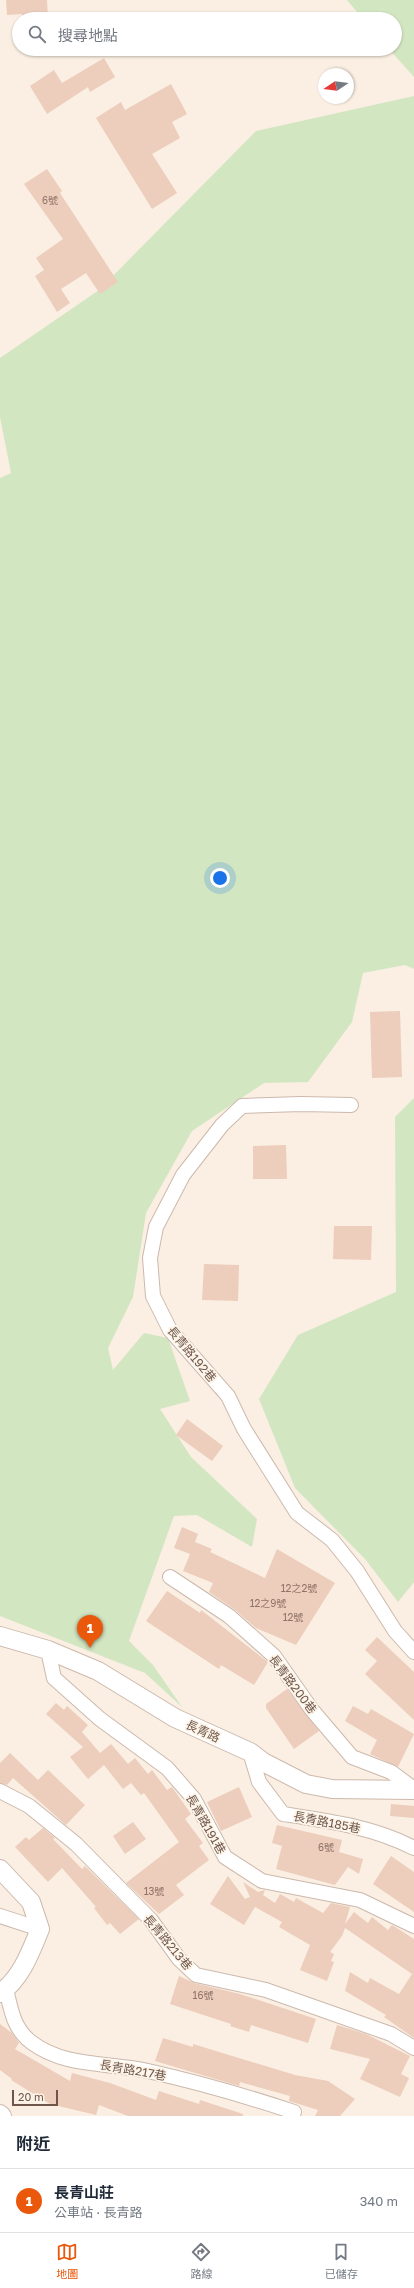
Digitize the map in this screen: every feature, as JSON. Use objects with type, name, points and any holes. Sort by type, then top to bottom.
[{"type":"street","name":"長青路192巷","points":[[351,1105],[301,1104],[242,1106],[222,1125],[183,1175],[156,1227],[150,1258],[153,1296],[170,1330],[228,1396],[248,1435],[297,1513],[332,1540],[357,1571],[395,1631],[414,1652]]},
{"type":"street","name":"長青路200巷","points":[[170,1577],[229,1616],[274,1656],[312,1710],[352,1757],[391,1772],[414,1790]]},
{"type":"street","name":"長青路","points":[[0,1636],[48,1650],[98,1671],[175,1718],[250,1752],[263,1762],[284,1773],[317,1787],[360,1790],[414,1790]]},
{"type":"street","name":"長青路191巷","points":[[48,1650],[54,1678],[100,1719],[168,1768],[194,1799],[224,1857],[262,1881],[360,1900],[414,1926]]},
{"type":"street","name":"長青路185巷","points":[[250,1752],[258,1782],[283,1814],[342,1823],[389,1836],[414,1848]]},
{"type":"street","name":"長青路213巷","points":[[0,1792],[29,1806],[76,1844],[151,1920],[179,1959],[196,1975],[266,1990],[391,2034],[414,2048]]},
{"type":"street","points":[[0,1869],[31,1902],[40,1929],[27,1957],[3,1991]]},
{"type":"street","points":[[0,1916],[40,1929]]},
{"type":"street","name":"長青路217巷","points":[[3,1991],[13,2020],[31,2041],[58,2057],[146,2070],[258,2100],[294,2112]]},
{"type":"green space","points":[[347,0],[414,0],[414,77],[395,56],[402,56],[402,12],[357,12]]},
{"type":"green space","points":[[414,96],[414,969],[405,965],[363,973],[352,1022],[308,1082],[264,1083],[192,1131],[146,1213],[133,1297],[108,1348],[113,1370],[144,1333],[168,1338],[190,1401],[160,1409],[191,1457],[257,1519],[252,1547],[197,1515],[174,1516],[129,1641],[153,1665],[182,1707],[145,1673],[0,1616],[0,478],[11,473],[0,417],[0,358],[99,290],[256,131]]},
{"type":"green space","points":[[414,1098],[414,1582],[398,1602],[365,1559],[295,1488],[259,1399],[298,1335],[396,1292],[395,1117]]},
{"type":"building","points":[[6,0],[47,0],[48,12],[12,12],[12,15],[7,15]]},
{"type":"building","points":[[104,58],[115,77],[90,92],[88,87],[47,114],[30,86],[54,70],[62,83]]},
{"type":"building","points":[[171,84],[187,114],[172,122],[180,138],[152,154],[177,193],[152,209],[96,118],[121,102],[125,110]]},
{"type":"building","points":[[47,169],[62,191],[60,193],[118,282],[100,294],[86,273],[61,289],[70,303],[57,312],[35,276],[44,270],[36,258],[63,239],[24,184]]},
{"type":"building","points":[[400,1011],[402,1077],[372,1078],[370,1012]]},
{"type":"building","points":[[286,1145],[287,1179],[253,1179],[253,1146]]},
{"type":"building","points":[[334,1226],[372,1226],[371,1260],[333,1259]]},
{"type":"building","points":[[204,1264],[239,1265],[238,1301],[202,1300]]},
{"type":"building","points":[[187,1419],[223,1446],[212,1461],[176,1435]]},
{"type":"building","points":[[182,1527],[198,1534],[195,1542],[212,1549],[210,1552],[265,1578],[277,1549],[335,1583],[296,1645],[256,1628],[234,1609],[209,1592],[213,1583],[183,1571],[190,1554],[174,1548]]},
{"type":"building","points":[[167,1591],[200,1613],[201,1610],[268,1662],[254,1685],[221,1665],[219,1669],[146,1621]]},
{"type":"building","points":[[377,1637],[414,1672],[414,1720],[365,1674],[377,1661],[365,1650]]},
{"type":"building","points":[[287,1689],[319,1731],[294,1749],[266,1708],[266,1704]]},
{"type":"building","points":[[56,1703],[64,1710],[67,1706],[88,1725],[82,1732],[100,1753],[111,1744],[128,1764],[135,1758],[148,1774],[152,1770],[167,1790],[172,1787],[191,1814],[185,1819],[203,1843],[199,1846],[209,1860],[176,1885],[184,1895],[159,1914],[126,1883],[179,1842],[144,1793],[141,1795],[131,1783],[123,1789],[104,1765],[88,1779],[70,1757],[83,1747],[46,1714]]},
{"type":"building","points":[[353,1706],[368,1714],[371,1709],[414,1734],[398,1767],[370,1754],[377,1740],[345,1721]]},
{"type":"building","points":[[10,1753],[38,1780],[48,1770],[85,1805],[66,1825],[13,1778],[7,1785],[0,1783],[0,1763]]},
{"type":"building","points":[[239,1787],[252,1817],[221,1831],[207,1802]]},
{"type":"building","points":[[391,1804],[414,1806],[414,1818],[390,1816]]},
{"type":"building","points":[[133,1822],[146,1839],[125,1854],[113,1836]]},
{"type":"building","points":[[277,1825],[342,1840],[339,1852],[363,1859],[359,1874],[348,1867],[335,1885],[276,1869],[282,1846],[272,1843]]},
{"type":"building","points":[[43,1828],[55,1838],[53,1839],[82,1869],[85,1866],[139,1919],[120,1934],[110,1923],[107,1925],[94,1908],[96,1907],[62,1868],[48,1882],[15,1847],[26,1837],[29,1840]]},
{"type":"building","points":[[391,1856],[414,1872],[414,1912],[373,1884]]},
{"type":"building","points":[[228,1876],[245,1899],[250,1897],[243,1882],[258,1892],[265,1890],[263,1895],[275,1903],[280,1894],[294,1902],[296,1898],[323,1913],[331,1903],[350,1907],[345,1924],[354,1912],[368,1923],[372,1917],[388,1930],[392,1925],[414,1939],[414,2038],[384,2017],[386,2015],[345,1991],[350,1972],[368,1983],[370,1978],[399,1994],[412,1974],[345,1928],[342,1936],[330,1952],[334,1954],[331,1961],[334,1962],[327,1981],[300,1970],[310,1945],[279,1927],[282,1922],[255,1907],[244,1925],[210,1904]]},
{"type":"building","points":[[179,1976],[194,1983],[240,1994],[316,2019],[308,2043],[251,2025],[249,2032],[230,2026],[231,2024],[170,2004]]},
{"type":"building","points":[[0,2024],[12,2033],[19,2043],[15,2049],[70,2081],[72,2073],[110,2083],[156,2100],[159,2091],[199,2104],[200,2100],[243,2114],[243,2116],[128,2116],[99,2105],[96,2115],[50,2104],[11,2080],[12,2079],[0,2070]]},
{"type":"building","points":[[337,2025],[366,2034],[410,2056],[401,2074],[409,2078],[400,2097],[360,2079],[370,2059],[330,2049]]},
{"type":"building","points":[[163,2038],[193,2047],[193,2044],[295,2075],[328,2081],[355,2099],[340,2116],[315,2116],[318,2110],[289,2101],[290,2096],[240,2082],[239,2086],[155,2061]]},
{"type":"place","name":"長青山莊","points":[[90,1648]]}]
